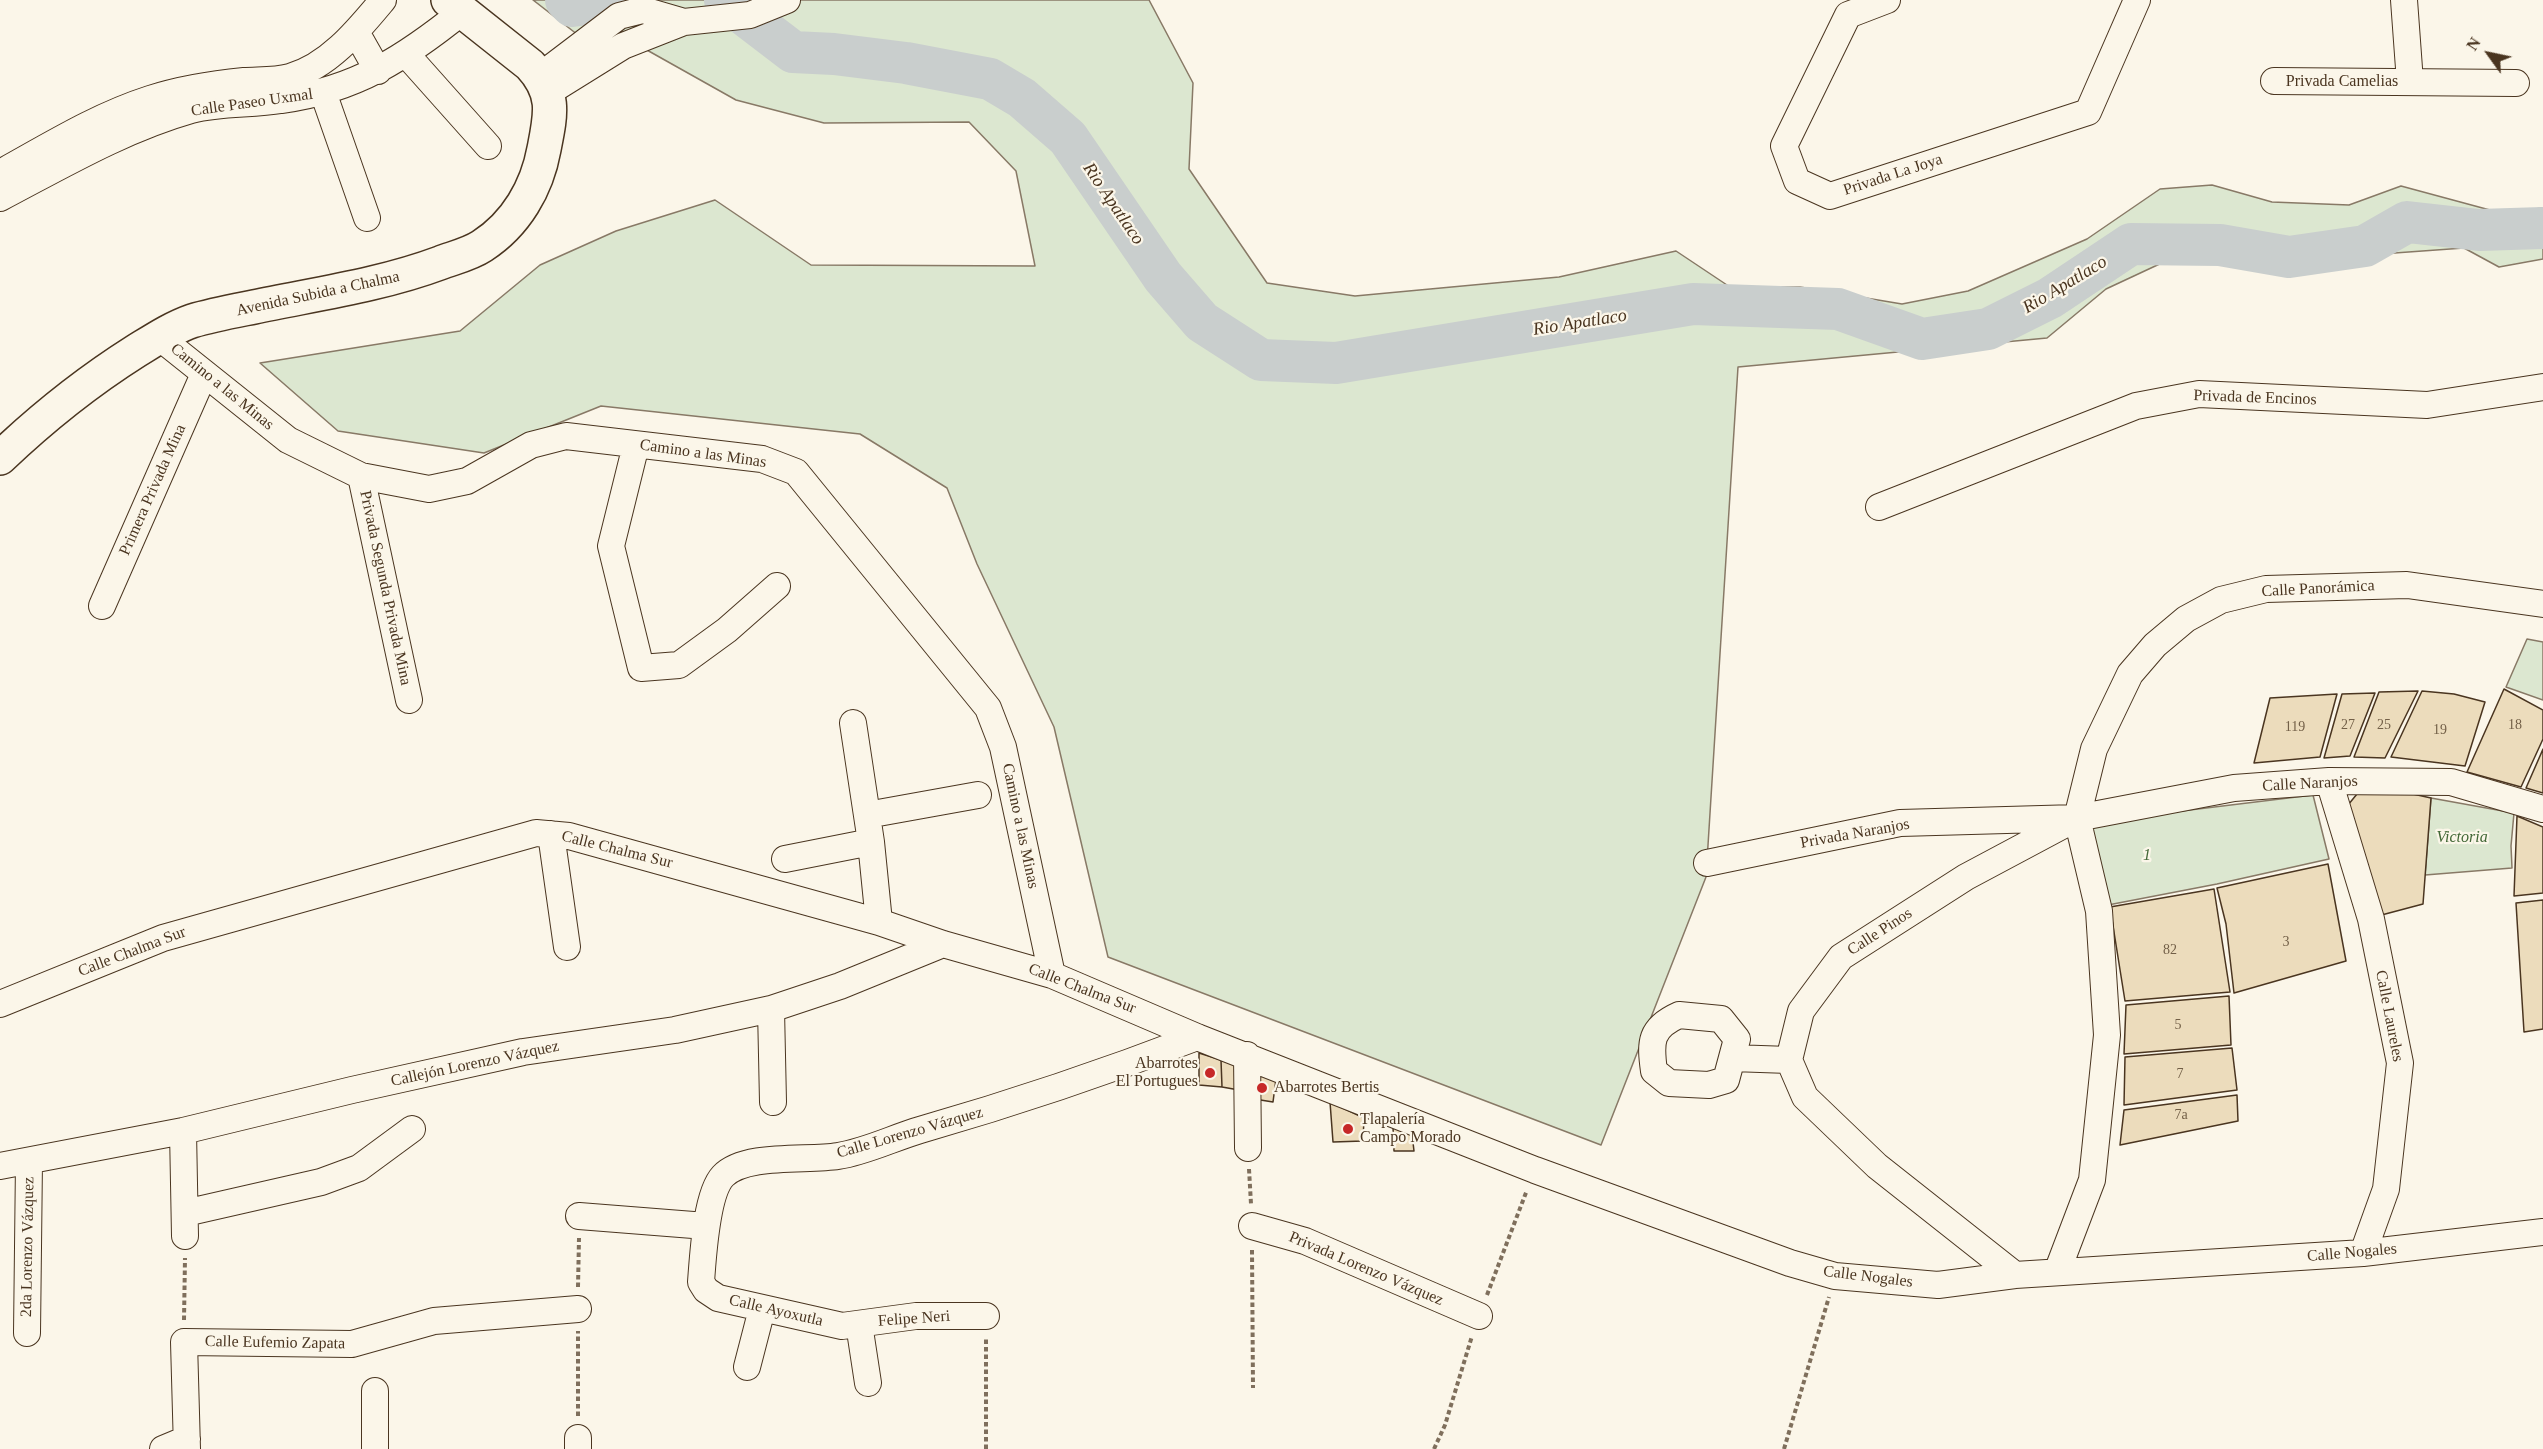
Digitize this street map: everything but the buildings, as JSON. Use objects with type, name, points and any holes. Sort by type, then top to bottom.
[{"type":"main road","points":[[455,5],[530,65],[544,84]]},
{"type":"main road","name":"Avenida Subida a Chalma","points":[[0,458],[30,429],[110,368],[159,337],[192,321],[408,275],[480,247],[513,220],[534,183],[548,133],[550,110],[544,84]]},
{"type":"street","name":"Calle Paseo Uxmal","points":[[0,174],[82,127],[151,99],[207,85],[289,77],[329,55],[356,32],[383,0]]},
{"type":"street","points":[[544,84],[619,15],[643,10],[684,21],[750,15],[787,0]]},
{"type":"street","name":"Privada La Joya","points":[[1887,0],[1848,15],[1784,146],[1797,181],[1830,195],[2088,112],[2137,0]]},
{"type":"street","name":"Privada Camelias","points":[[2404,0],[2410,82]]},
{"type":"street","name":"Calle Paseo Uxmal","points":[[0,198],[97,148],[163,119],[193,109],[227,103],[277,101],[323,93],[378,71],[406,54],[455,5]]},
{"type":"street","points":[[356,32],[378,71]]},
{"type":"street","points":[[406,54],[488,146]]},
{"type":"street","name":"Privada Camelias","points":[[2274,81],[2516,83]]},
{"type":"street","points":[[323,93],[367,218]]},
{"type":"street","name":"Camino a las Minas","points":[[159,337],[288,440],[361,476],[429,489],[467,481],[531,445],[566,436],[762,459],[796,472],[988,708],[1003,747],[1052,975]]},
{"type":"street","name":"Primera Privada Mina","points":[[102,606],[204,374]]},
{"type":"street","name":"Privada de Encinos","points":[[1879,507],[2136,406],[2199,394],[2427,405],[2543,387]]},
{"type":"street","points":[[636,445],[611,546],[641,668],[679,665],[727,630],[777,586]]},
{"type":"street","name":"Privada Segunda Privada Mina","points":[[361,476],[409,700]]},
{"type":"street","name":"Calle Panorámica","points":[[2077,818],[2094,748],[2130,674],[2155,645],[2186,619],[2221,600],[2266,589],[2407,585],[2543,604]]},
{"type":"street","points":[[853,723],[871,842],[879,921]]},
{"type":"street","name":"Calle Naranjos","points":[[2077,818],[2234,788],[2329,781],[2451,782],[2543,808]]},
{"type":"street","name":"Calle Laureles","points":[[2329,781],[2371,919],[2400,1064],[2386,1189],[2363,1253]]},
{"type":"street","points":[[867,814],[978,795]]},
{"type":"street","points":[[2057,1272],[2092,1180],[2107,1035],[2099,911],[2077,818]]},
{"type":"street","name":"Privada Naranjos","points":[[1707,863],[1900,823],[2077,818]]},
{"type":"street","name":"Calle Pinos","points":[[1789,1060],[1801,1011],[1841,957],[1966,877],[2077,818]]},
{"type":"street","name":"Calle Chalma Sur","points":[[0,1004],[163,938],[536,833],[569,836],[879,921],[943,944],[1052,975],[1197,1036]]},
{"type":"street","points":[[551,834],[567,947]]},
{"type":"street","points":[[785,859],[871,842]]},
{"type":"street","name":"Callejón Lorenzo Vázquez","points":[[0,1166],[183,1131],[523,1052],[675,1030],[771,1009],[840,986],[943,944]]},
{"type":"street","points":[[771,1009],[773,1102]]},
{"type":"street","name":"Calle Nogales","points":[[1197,1036],[1535,1170],[1790,1263],[1835,1276],[1938,1285],[2015,1275],[2363,1253],[2543,1232]]},
{"type":"street","name":"Calle Lorenzo Vázquez","points":[[706,1226],[716,1189],[723,1176],[744,1163],[839,1156],[1026,1099],[1123,1066],[1197,1036]]},
{"type":"street","points":[[1247,1055],[1248,1148]]},
{"type":"street","points":[[1732,1058],[1789,1060],[1806,1097],[1877,1166],[2015,1275]]},
{"type":"street","points":[[183,1131],[185,1225],[359,1168],[412,1129]]},
{"type":"street","name":"2da Lorenzo Vázquez","points":[[27,1333],[29,1161]]},
{"type":"street","points":[[579,1216],[706,1226]]},
{"type":"street","name":"Calle Ayoxutla","points":[[706,1226],[701,1282],[706,1290],[718,1298],[762,1309],[851,1325]]},
{"type":"street","name":"Privada Lorenzo Vázquez","points":[[1252,1226],[1305,1240],[1479,1316]]},
{"type":"street","points":[[747,1367],[762,1309]]},
{"type":"street","name":"Calle Eufemio Zapata","points":[[187,1444],[184,1342],[352,1344],[434,1321],[578,1310]]},
{"type":"street","name":"Felipe Neri","points":[[851,1325],[916,1316],[986,1316]]},
{"type":"street","points":[[851,1325],[868,1383]]},
{"type":"street","points":[[375,1391],[375,1449]]},
{"type":"street","points":[[163,1449],[187,1444]]},
{"type":"path","points":[[1248,1148],[1252,1226],[1253,1388]]},
{"type":"path","points":[[1434,1449],[1445,1425],[1479,1316],[1535,1170]]},
{"type":"path","points":[[184,1342],[185,1225]]},
{"type":"path","points":[[1784,1449],[1835,1276]]},
{"type":"path","points":[[986,1316],[986,1449]]},
{"type":"green space","points":[[533,0],[1149,0],[1193,83],[1189,169],[1267,283],[1355,296],[1559,277],[1676,251],[1730,287],[1800,287],[1902,304],[1968,291],[2087,239],[2160,189],[2212,185],[2272,202],[2349,205],[2401,186],[2501,213],[2543,208],[2543,259],[2499,267],[2464,248],[2256,263],[2166,261],[2106,289],[2047,338],[1738,367],[1706,877],[1601,1145],[1108,957],[1054,727],[977,564],[947,488],[860,434],[601,406],[484,453],[338,431],[260,363],[460,331],[540,265],[616,231],[715,200],[811,265],[1035,266],[1016,171],[969,122],[824,123],[736,100],[613,31],[587,42]]},
{"type":"green space","points":[[2527,639],[2543,642],[2543,700],[2506,687]]},
{"type":"green space","name":"1","points":[[2313,795],[2329,859],[2108,905],[2091,822]]},
{"type":"green space","name":"Victoria","points":[[2431,798],[2514,813],[2512,868],[2425,875]]},
{"type":"waterway","name":"Rio Apatlaco","points":[[566,0],[572,6],[623,0]]},
{"type":"waterway","name":"Rio Apatlaco","points":[[725,0],[793,52],[834,54],[906,63],[990,79],[1022,98],[1068,138],[1163,277],[1202,322],[1261,360],[1336,363],[1693,304],[1838,309],[1922,339],[1988,329],[2050,298],[2131,244],[2220,245],[2289,257],[2365,246],[2407,222],[2479,230],[2543,228]]},
{"type":"place","name":"Abarrotes El Portugues","points":[[1210,1073]]},
{"type":"place","name":"Abarrotes Bertis","points":[[1262,1088]]},
{"type":"place","name":"Tlapalería Campo Morado","points":[[1348,1129]]}]
